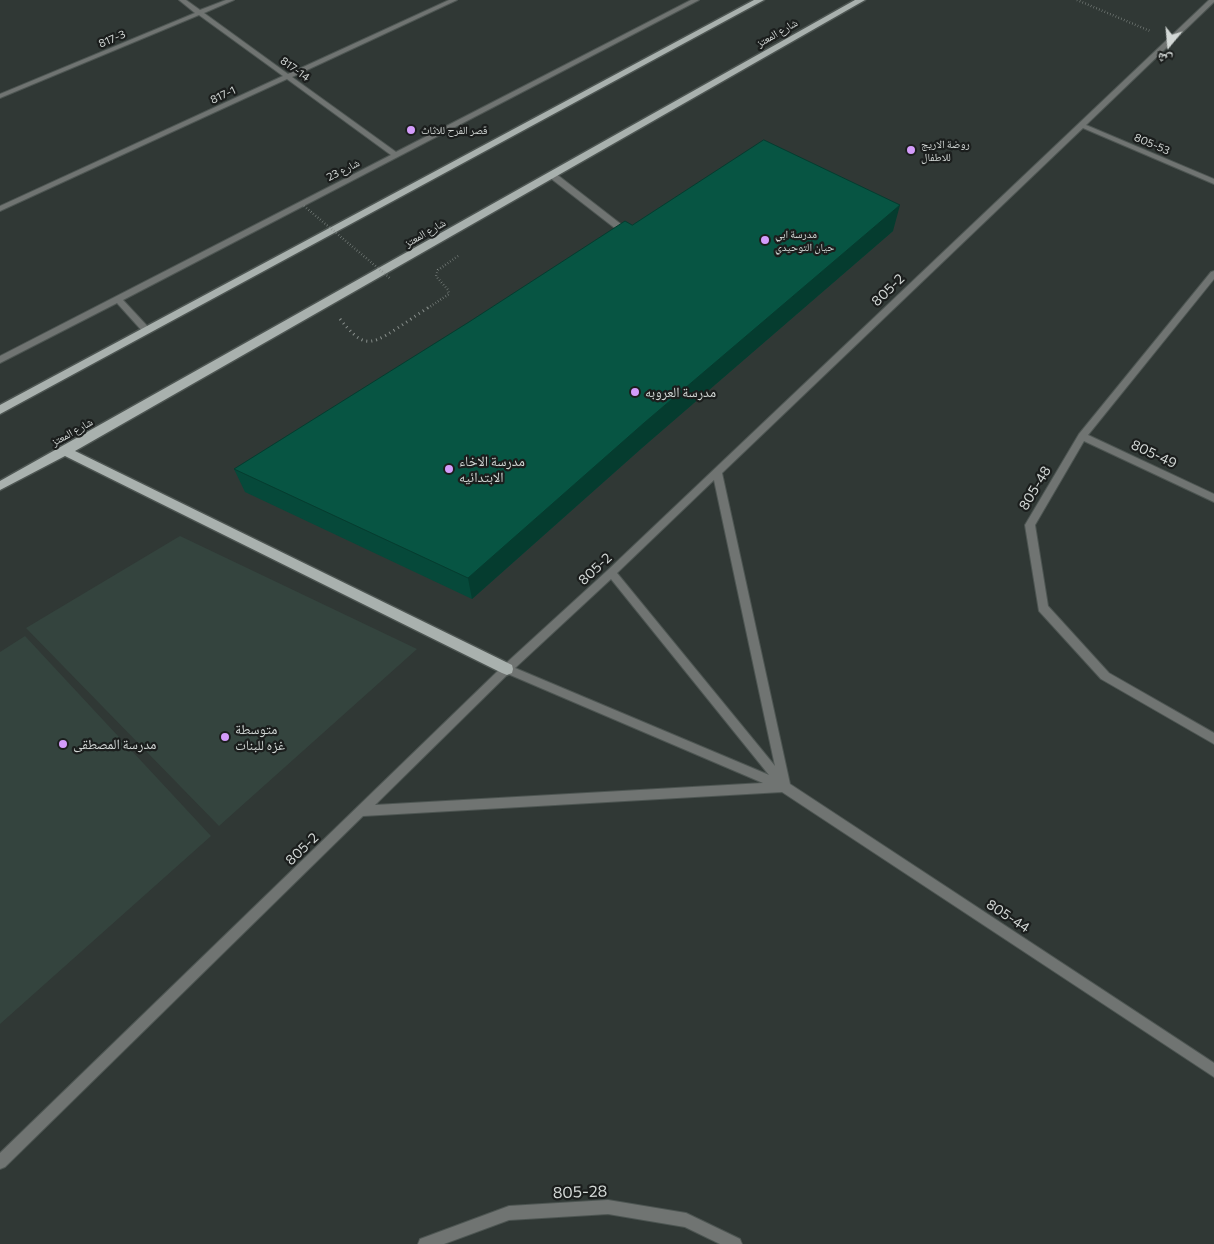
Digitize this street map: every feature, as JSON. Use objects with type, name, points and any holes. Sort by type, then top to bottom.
[{"type":"main road","points":[[0,410],[760,0]]},
{"type":"main road","name":"شارع المعتز","points":[[0,486],[861,0]]},
{"type":"main road","points":[[65,451],[507,669]]},
{"type":"street","name":"817-14","points":[[182,0],[396,155]]},
{"type":"street","name":"817-3","points":[[0,96],[231,0]]},
{"type":"street","name":"817-1","points":[[0,209],[454,0]]},
{"type":"street","name":"شارع 23","points":[[0,360],[696,0]]},
{"type":"street","name":"805-2","points":[[0,1162],[507,669],[611,573],[1213,0]]},
{"type":"street","name":"805-53","points":[[1081,125],[1214,182]]},
{"type":"street","points":[[552,175],[629,234]]},
{"type":"street","name":"805-48","points":[[1214,274],[1082,436],[1030,525],[1042,608],[1105,676],[1214,740]]},
{"type":"street","points":[[118,299],[146,331]]},
{"type":"street","name":"805-49","points":[[1082,436],[1214,498]]},
{"type":"street","points":[[716,472],[785,787]]},
{"type":"street","points":[[611,573],[785,787]]},
{"type":"street","points":[[507,669],[785,787]]},
{"type":"street","points":[[361,811],[785,787]]},
{"type":"street","name":"805-44","points":[[785,787],[1214,1071]]},
{"type":"street","name":"805-28","points":[[425,1244],[509,1213],[608,1207],[686,1220],[735,1244]]},
{"type":"path","points":[[1077,0],[1171,40]]},
{"type":"path","points":[[304,206],[391,279]]},
{"type":"path","points":[[326,303],[355,337],[366,341],[378,341],[444,299],[449,294],[448,290]]},
{"type":"shaded area","name":"متوسطة غزه للبنات","points":[[180,536],[417,649],[219,826],[26,628]]},
{"type":"shaded area","name":"مدرسة المصطقى","points":[[25,636],[211,836],[0,1024],[0,652]]},
{"type":"building","points":[[764,140],[900,205],[644,423],[468,578],[234,469],[469,322],[625,221],[632,225]]},
{"type":"place","name":"قصر الفرح للاثاث","points":[[411,130]]},
{"type":"place","name":"روضة الاريج للاطفال","points":[[911,150]]},
{"type":"place","name":"مدرسة ابي حيان التوحيدي","points":[[765,240]]},
{"type":"place","name":"مدرسة العروبه","points":[[635,392]]},
{"type":"place","name":"مدرسة الاخاء الابتدائيه","points":[[449,469]]},
{"type":"place","name":"متوسطة غزه للبنات","points":[[225,737]]},
{"type":"place","name":"مدرسة المصطقى","points":[[63,744]]}]
